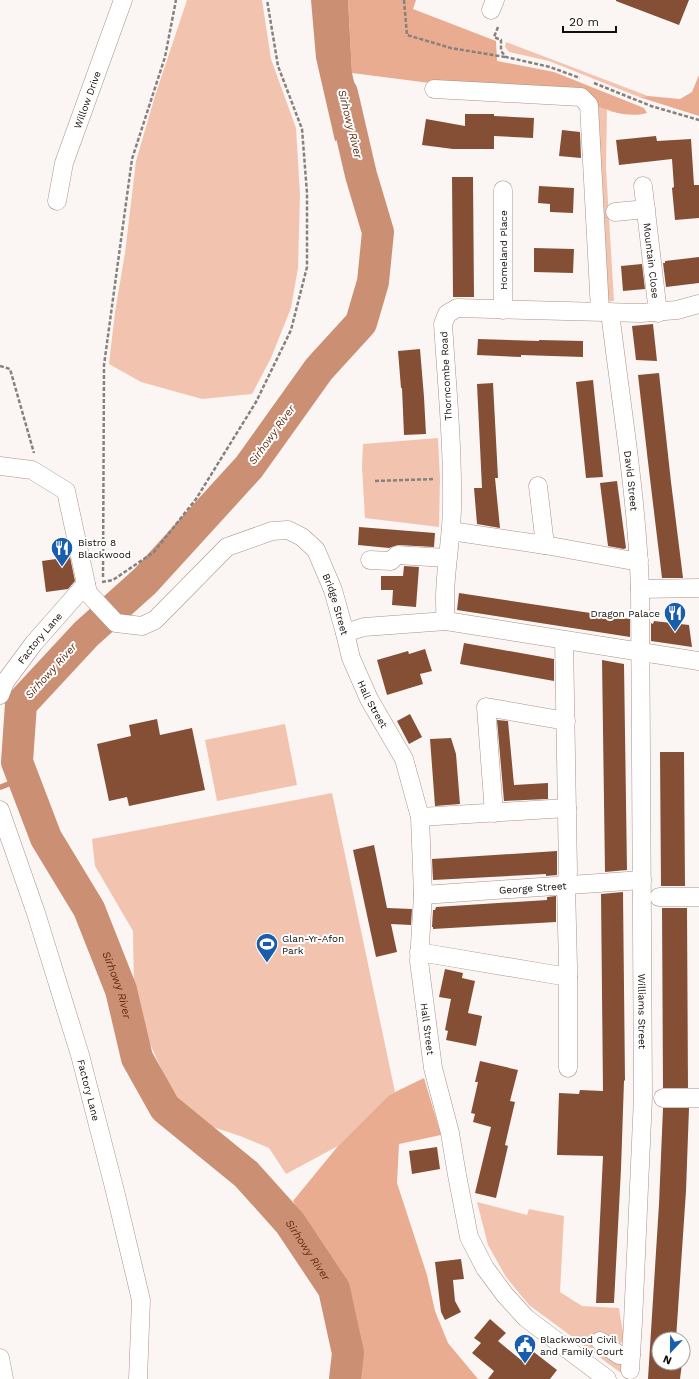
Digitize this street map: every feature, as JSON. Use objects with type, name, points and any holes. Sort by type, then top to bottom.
[{"type":"street","name":"Willow Drive","points":[[58,201],[64,163],[123,0]]},
{"type":"street","name":"David Street","points":[[434,89],[581,97],[589,105],[605,312],[629,464],[639,560],[640,652]]},
{"type":"street","name":"Mountain Close","points":[[643,186],[658,313]]},
{"type":"street","name":"Homeland Place","points":[[503,190],[503,310]]},
{"type":"street","name":"Mountain Close","points":[[616,212],[646,209]]},
{"type":"street","name":"Thorncombe Road","points":[[446,621],[447,558],[451,531],[452,479],[443,324],[448,314],[458,308],[641,314],[676,310],[699,304]]},
{"type":"street","points":[[0,466],[32,470],[66,491],[92,586]]},
{"type":"street","points":[[538,486],[546,545]]},
{"type":"street","name":"Bridge Street","points":[[92,586],[116,623],[142,626],[155,620],[227,547],[272,531],[288,530],[302,537],[316,550],[333,590],[346,633],[364,627],[446,621],[699,661]]},
{"type":"street","points":[[451,531],[546,545],[628,560],[639,560]]},
{"type":"street","points":[[370,560],[391,561],[398,555],[447,558]]},
{"type":"street","name":"Factory Lane","points":[[0,695],[5,682],[34,643],[92,586]]},
{"type":"street","points":[[640,589],[699,588]]},
{"type":"street","name":"Hall Street","points":[[346,633],[351,658],[369,699],[404,760],[420,817],[423,895],[418,961],[433,1068],[450,1133],[456,1175],[470,1237],[485,1268],[505,1295],[526,1318],[607,1379]]},
{"type":"street","points":[[564,640],[568,872],[566,885],[568,1068]]},
{"type":"street","name":"Williams Street","points":[[600,1341],[630,1362],[643,1097],[640,652]]},
{"type":"street","points":[[494,813],[486,707],[566,721]]},
{"type":"street","points":[[420,817],[567,808]]},
{"type":"street","name":"Factory Lane","points":[[0,810],[36,913],[80,1055],[115,1191],[141,1300],[138,1379]]},
{"type":"street","name":"George Street","points":[[423,895],[642,880]]},
{"type":"street","points":[[659,897],[699,897]]},
{"type":"street","points":[[419,952],[568,977]]},
{"type":"street","points":[[663,1098],[699,1098]]},
{"type":"street","points":[[0,1358],[4,1379]]},
{"type":"path","points":[[92,586],[104,575],[104,365],[132,159],[165,57],[176,0]]},
{"type":"path","points":[[92,586],[113,580],[154,552],[196,499],[256,402],[291,330],[307,267],[307,193],[302,129],[278,66],[267,0]]},
{"type":"path","points":[[404,0],[407,35],[451,48],[506,57]]},
{"type":"path","points":[[0,366],[10,369],[40,475]]},
{"type":"path","points":[[376,481],[452,479]]},
{"type":"shaded area","points":[[187,0],[262,0],[271,59],[296,128],[300,194],[298,268],[291,308],[271,358],[252,394],[202,399],[141,382],[109,364],[115,312],[125,253],[136,161],[155,96]]},
{"type":"shaded area","points":[[348,0],[416,0],[413,9],[496,41],[497,61],[554,72],[644,108],[647,113],[633,115],[613,112],[593,104],[352,73]]},
{"type":"shaded area","points":[[506,42],[648,96],[639,97],[549,61],[509,52],[505,47]]},
{"type":"shaded area","points":[[699,75],[699,116],[639,97],[648,96],[680,99],[692,92]]},
{"type":"shaded area","points":[[593,104],[607,110],[606,168],[614,301],[609,301],[605,296]]},
{"type":"shaded area","points":[[438,438],[440,479],[439,527],[365,518],[362,467],[363,444]]},
{"type":"shaded area","points":[[285,724],[297,785],[217,801],[205,740]]},
{"type":"shaded area","points":[[332,793],[395,1092],[389,1095],[338,1146],[286,1174],[269,1148],[240,1136],[183,1117],[147,1037],[134,994],[133,931],[95,866],[92,839]]},
{"type":"shaded area","points":[[424,1078],[441,1135],[399,1144],[397,1183],[427,1275],[435,1311],[448,1343],[478,1379],[357,1379],[358,1364],[346,1292],[293,1201],[338,1146],[389,1095]]},
{"type":"shaded area","points":[[477,1202],[527,1215],[529,1209],[564,1216],[560,1292],[582,1306],[619,1308],[624,1339],[620,1344],[615,1345],[621,1364],[621,1373],[529,1305],[506,1277],[488,1245]]},
{"type":"water","points":[[311,0],[348,0],[352,73],[365,130],[335,141],[316,58]]},
{"type":"building","points":[[616,0],[689,0],[679,25]]},
{"type":"building","points":[[465,114],[494,114],[494,116],[534,118],[533,138],[494,136],[494,149],[453,149],[422,145],[426,119],[465,126]]},
{"type":"building","points":[[562,130],[580,132],[581,158],[559,156]]},
{"type":"building","points":[[656,136],[657,141],[691,139],[694,185],[699,185],[699,218],[675,220],[672,188],[674,187],[672,159],[619,165],[616,140]]},
{"type":"building","points":[[452,177],[473,177],[474,297],[453,297]]},
{"type":"building","points":[[539,186],[574,188],[573,213],[550,212],[550,204],[538,203]]},
{"type":"building","points":[[534,248],[574,249],[573,273],[534,272]]},
{"type":"building","points":[[699,257],[699,283],[666,287],[663,263],[665,263],[665,261]]},
{"type":"building","points":[[642,264],[645,289],[623,291],[621,266]]},
{"type":"building","points":[[653,324],[657,361],[636,360],[632,326]]},
{"type":"building","points":[[478,339],[583,341],[583,357],[477,355]]},
{"type":"building","points":[[420,349],[426,434],[404,435],[402,388],[398,351]]},
{"type":"building","points":[[659,373],[683,578],[662,578],[648,462],[638,375]]},
{"type":"building","points":[[593,380],[603,477],[586,478],[576,382]]},
{"type":"building","points":[[493,383],[498,478],[495,478],[500,528],[477,524],[474,488],[482,488],[477,384]]},
{"type":"building","points":[[617,481],[626,548],[624,549],[608,546],[600,483]]},
{"type":"building","points":[[359,527],[435,533],[434,547],[398,545],[389,548],[358,545]]},
{"type":"building","points":[[70,557],[75,581],[68,589],[46,592],[42,561]]},
{"type":"building","points":[[404,566],[419,567],[416,607],[392,605],[393,590],[381,590],[381,576],[403,576]]},
{"type":"building","points":[[459,593],[630,619],[630,637],[457,610]]},
{"type":"building","points":[[654,621],[689,625],[692,647],[651,641],[651,623],[653,624]]},
{"type":"building","points":[[464,643],[554,659],[554,681],[460,664]]},
{"type":"building","points":[[425,649],[432,671],[420,674],[423,684],[387,695],[377,660],[408,651],[409,654]]},
{"type":"building","points":[[602,660],[624,664],[627,870],[605,872]]},
{"type":"building","points":[[410,714],[422,737],[409,744],[397,721]]},
{"type":"building","points":[[157,719],[160,735],[192,728],[205,790],[129,806],[127,797],[109,801],[97,744],[131,736],[129,725]]},
{"type":"building","points":[[497,720],[508,721],[514,785],[548,783],[548,799],[504,801]]},
{"type":"building","points":[[451,738],[456,754],[460,804],[435,806],[430,739]]},
{"type":"building","points":[[660,752],[684,752],[685,886],[661,886]]},
{"type":"building","points":[[374,845],[387,908],[412,909],[411,925],[391,924],[397,952],[376,957],[353,850]]},
{"type":"building","points":[[557,851],[557,875],[546,876],[546,874],[433,880],[432,859]]},
{"type":"building","points":[[623,892],[625,1080],[614,1303],[596,1303],[603,1156],[557,1155],[559,1093],[579,1094],[580,1090],[603,1091],[601,894]]},
{"type":"building","points":[[556,896],[556,922],[433,929],[432,927],[433,910],[435,910],[436,907],[547,900],[547,897]]},
{"type":"building","points":[[662,908],[687,908],[688,1088],[663,1088]]},
{"type":"building","points":[[445,969],[463,973],[462,978],[475,981],[468,1013],[482,1016],[476,1046],[446,1040],[448,1031],[445,1030],[451,999],[439,997]]},
{"type":"building","points":[[480,1061],[518,1070],[510,1101],[515,1102],[505,1145],[508,1146],[496,1198],[475,1193],[491,1127],[473,1122],[475,1114],[471,1113],[478,1082],[475,1082]]},
{"type":"building","points":[[663,1108],[689,1108],[686,1191],[677,1331],[651,1331]]},
{"type":"building","points":[[437,1147],[440,1169],[412,1174],[409,1151]]},
{"type":"building","points":[[461,1259],[464,1279],[453,1280],[455,1301],[461,1312],[445,1320],[441,1312],[435,1262]]},
{"type":"building","points":[[490,1319],[506,1333],[498,1341],[521,1360],[530,1349],[557,1370],[550,1379],[488,1379],[494,1371],[472,1353],[481,1343],[474,1338]]},
{"type":"building","points":[[651,1331],[651,1371],[681,1371],[680,1379],[648,1379]]},
{"type":"waterway","name":"Sirhowy River","points":[[342,93],[361,175],[378,232],[373,282],[361,323],[319,369],[249,467],[145,581],[86,634],[21,704],[17,762],[46,838],[89,909],[121,990],[137,1058],[165,1108],[246,1174],[290,1223],[334,1289],[348,1353],[345,1379]]},
{"type":"waterway","points":[[1,787],[23,778]]},
{"type":"place","name":"Bistro 8 Blackwood","points":[[62,568]]},
{"type":"place","name":"Dragon Palace","points":[[675,632]]},
{"type":"place","name":"Glan-Yr-Afon Park","points":[[267,964]]},
{"type":"place","name":"Blackwood Civil and Family Court","points":[[525,1364]]}]
